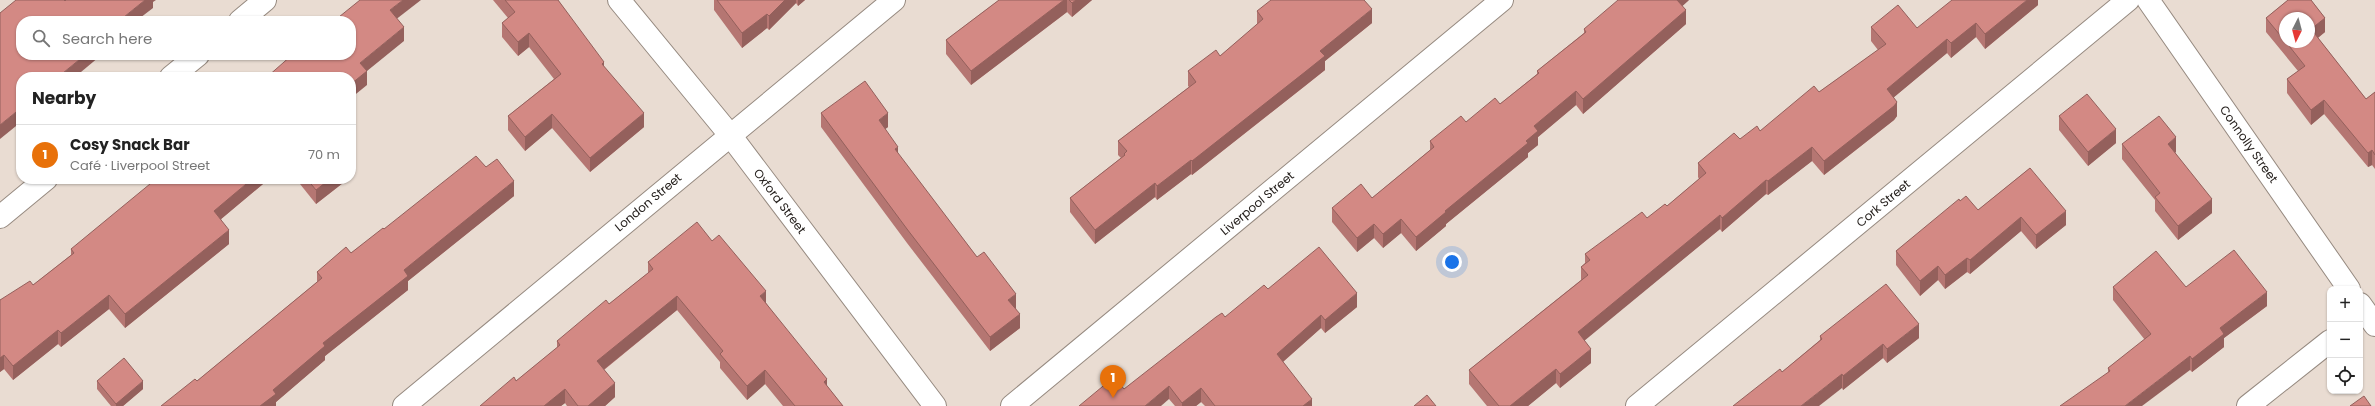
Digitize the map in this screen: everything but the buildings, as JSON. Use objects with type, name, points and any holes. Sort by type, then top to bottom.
[{"type":"street","points":[[246,16],[265,0]]},
{"type":"street","name":"Oxford Street","points":[[619,0],[730,135],[935,406]]},
{"type":"street","name":"London Street","points":[[404,406],[894,0]]},
{"type":"street","name":"Liverpool Street","points":[[1012,406],[1502,0]]},
{"type":"street","name":"Cork Street","points":[[1637,406],[2128,0]]},
{"type":"street","name":"Connolly Street","points":[[2148,0],[2348,286]]},
{"type":"street","points":[[177,72],[192,60]]},
{"type":"street","points":[[0,216],[40,184]]},
{"type":"street","points":[[2248,406],[2327,343]]},
{"type":"place","name":"Cosy Snack Bar","points":[[1113,398]]}]
